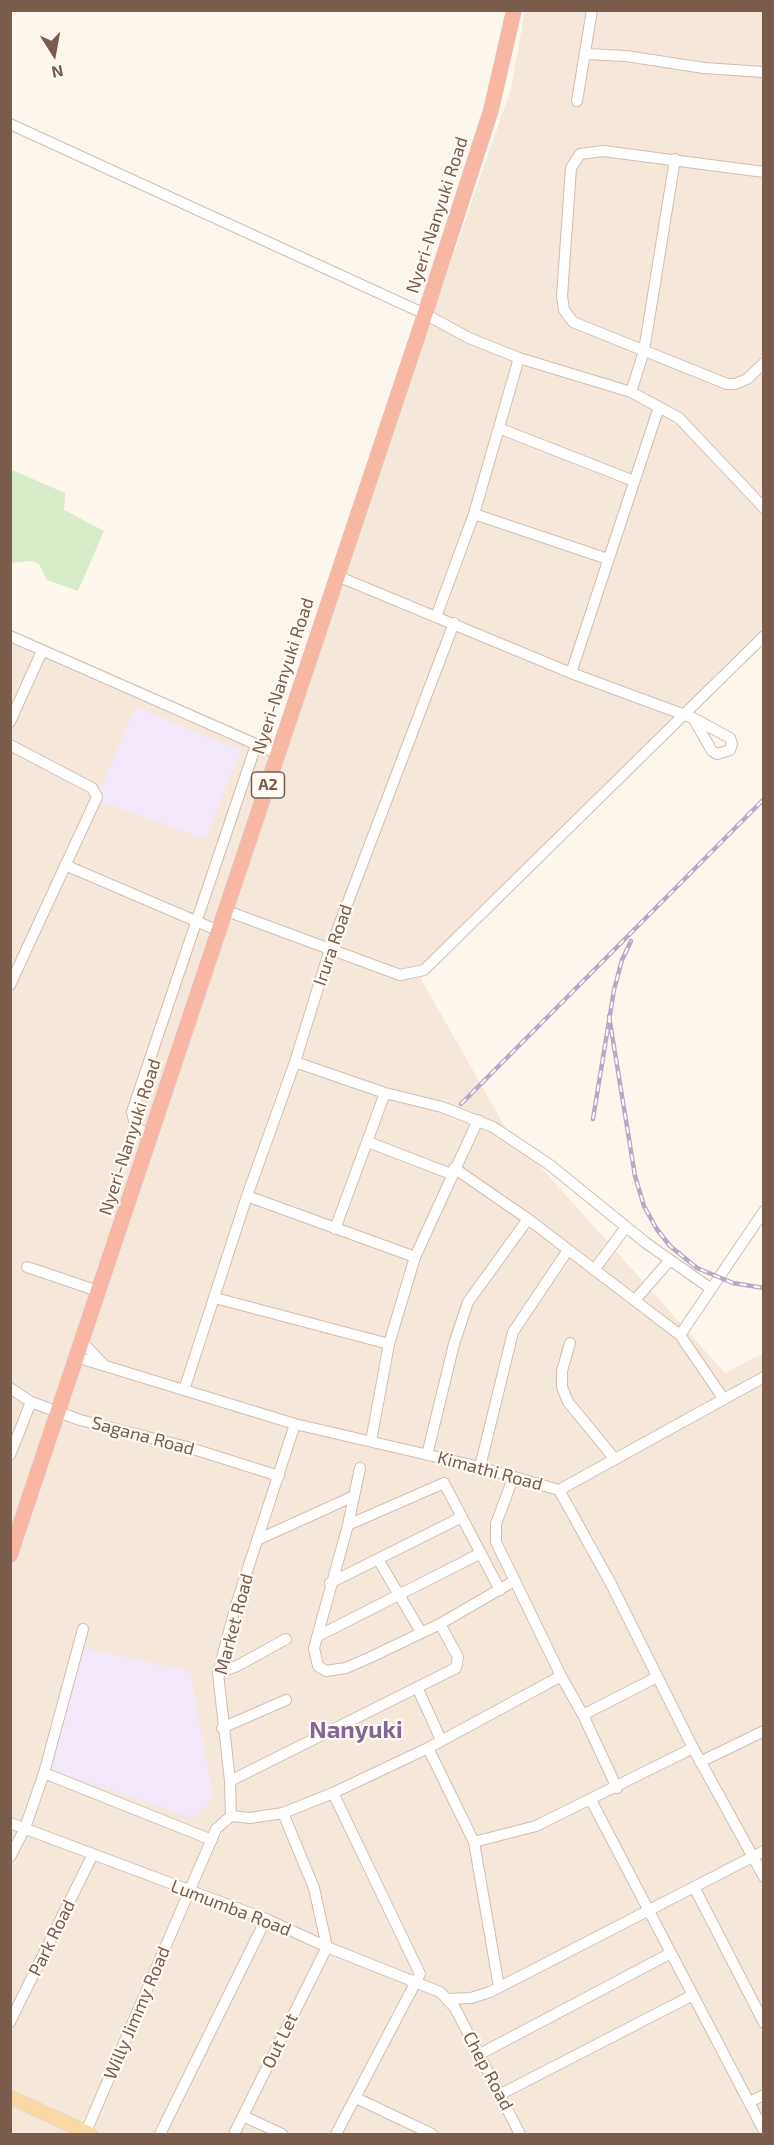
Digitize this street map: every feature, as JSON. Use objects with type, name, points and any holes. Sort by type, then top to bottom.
[{"type":"highway","name":"Nyeri-Nanyuki Road","points":[[12,1548],[425,314],[491,110],[514,10]]},
{"type":"main road","points":[[10,2097],[87,2134]]},
{"type":"street","points":[[577,101],[592,10]]},
{"type":"street","points":[[586,54],[626,56],[704,68],[764,72]]},
{"type":"street","points":[[10,124],[425,314],[449,329],[519,358],[631,392],[679,418],[764,508]]},
{"type":"street","points":[[764,172],[594,150],[580,154],[571,168],[562,296],[564,310],[573,322],[727,384],[747,379],[764,363]]},
{"type":"street","points":[[631,392],[644,351],[675,159]]},
{"type":"street","points":[[436,616],[474,514],[501,429],[519,358]]},
{"type":"street","points":[[572,673],[659,407]]},
{"type":"street","points":[[501,429],[634,480]]},
{"type":"street","points":[[474,514],[608,559]]},
{"type":"street","points":[[337,576],[572,673],[681,716],[693,718]]},
{"type":"street","name":"Irura Road","points":[[184,1390],[247,1196],[295,1062],[330,949],[454,623]]},
{"type":"street","points":[[10,636],[278,754]]},
{"type":"street","points":[[227,911],[400,975],[424,970],[764,636]]},
{"type":"street","points":[[10,722],[42,651]]},
{"type":"street","points":[[151,1134],[136,1130],[132,1112],[256,745]]},
{"type":"street","points":[[10,985],[94,804],[95,791],[12,748]]},
{"type":"street","points":[[229,828],[251,835]]},
{"type":"street","points":[[65,866],[219,931]]},
{"type":"street","points":[[295,1062],[385,1093],[442,1107],[493,1127],[550,1165],[626,1227],[710,1288]]},
{"type":"street","points":[[335,1229],[385,1093]]},
{"type":"street","points":[[371,1441],[389,1344],[415,1257],[452,1171],[478,1120]]},
{"type":"street","points":[[368,1142],[452,1171],[528,1219],[680,1335],[723,1398]]},
{"type":"street","points":[[247,1196],[415,1257]]},
{"type":"street","points":[[680,1335],[764,1210]]},
{"type":"street","points":[[427,1455],[454,1344],[468,1302],[528,1219]]},
{"type":"street","points":[[594,1270],[626,1227]]},
{"type":"street","points":[[480,1467],[513,1332],[568,1250]]},
{"type":"street","points":[[636,1300],[670,1260]]},
{"type":"street","points":[[27,1267],[98,1291]]},
{"type":"street","points":[[215,1298],[389,1344]]},
{"type":"street","points":[[570,1342],[562,1371],[562,1387],[568,1402],[614,1458]]},
{"type":"street","name":"Kimathi Road","points":[[79,1349],[103,1364],[295,1424],[480,1467],[559,1490],[700,1762],[758,1854],[764,1877]]},
{"type":"street","points":[[559,1490],[764,1377]]},
{"type":"street","name":"Sagana Road","points":[[10,1388],[31,1402],[58,1413],[187,1447],[279,1476]]},
{"type":"street","points":[[10,1455],[31,1402]]},
{"type":"street","name":"Market Road","points":[[231,1816],[230,1781],[222,1728],[218,1673],[257,1540],[295,1424]]},
{"type":"street","points":[[360,1468],[348,1526],[330,1583],[314,1648],[318,1666],[331,1672],[346,1668],[440,1623],[514,1581]]},
{"type":"street","points":[[513,1478],[496,1524],[498,1550],[583,1715],[617,1788]]},
{"type":"street","points":[[348,1526],[443,1483],[500,1590]]},
{"type":"street","points":[[257,1540],[354,1496]]},
{"type":"street","points":[[330,1583],[379,1561],[460,1518]]},
{"type":"street","points":[[318,1636],[481,1553]]},
{"type":"street","points":[[379,1561],[421,1632]]},
{"type":"street","points":[[230,1781],[458,1665],[458,1657],[440,1623]]},
{"type":"street","points":[[10,1857],[25,1828],[44,1773],[83,1629]]},
{"type":"street","points":[[218,1673],[237,1666],[286,1640]]},
{"type":"street","points":[[190,1891],[216,1829],[231,1816],[250,1818],[284,1813],[333,1793],[428,1748],[561,1676]]},
{"type":"street","points":[[583,1715],[657,1677]]},
{"type":"street","points":[[417,1687],[441,1740]]},
{"type":"street","points":[[222,1728],[286,1700]]},
{"type":"street","points":[[700,1762],[764,1731]]},
{"type":"street","points":[[428,1748],[474,1842],[499,1987]]},
{"type":"street","points":[[474,1842],[529,1829],[617,1788],[693,1748]]},
{"type":"street","points":[[44,1773],[212,1840]]},
{"type":"street","points":[[333,1793],[420,1974],[336,2134]]},
{"type":"street","points":[[591,1800],[764,2131]]},
{"type":"street","points":[[284,1813],[314,1888],[327,1947]]},
{"type":"street","name":"Lumumba Road","points":[[10,1822],[266,1919],[327,1947],[440,1992],[452,2004]]},
{"type":"street","name":"Park Road","points":[[10,2022],[93,1854]]},
{"type":"street","points":[[452,2004],[499,1987],[758,1854]]},
{"type":"street","points":[[694,1887],[764,2023]]},
{"type":"street","name":"Willy Jimmy Road","points":[[87,2134],[190,1891]]},
{"type":"street","points":[[160,2134],[266,1919]]},
{"type":"street","name":"Out Let","points":[[234,2134],[327,1947]]},
{"type":"street","points":[[480,2054],[671,1953]]},
{"type":"street","points":[[501,2094],[693,1995]]},
{"type":"street","name":"Chep Road","points":[[452,2004],[520,2134]]},
{"type":"street","points":[[749,2102],[764,2095]]},
{"type":"street","points":[[356,2098],[432,2134]]},
{"type":"street","points":[[243,2116],[282,2134]]},
{"type":"shaded area","name":"Nanyuki","points":[[525,11],[763,11],[763,640],[698,708],[421,979],[505,1127],[725,1373],[763,1353],[763,2134],[11,2134],[10,629],[281,748],[511,89]]},
{"type":"shaded area","points":[[136,707],[241,750],[205,839],[95,800]]},
{"type":"shaded area","points":[[80,1647],[190,1671],[213,1796],[195,1819],[46,1768]]},
{"type":"green space","points":[[10,469],[65,493],[64,510],[104,531],[78,591],[47,580],[39,564],[31,561],[11,563]]},
{"type":"railway","points":[[461,1104],[764,799]]},
{"type":"railway","points":[[593,1119],[614,990],[622,960],[631,941]]},
{"type":"railway","points":[[609,1016],[635,1176],[644,1206],[656,1228],[670,1246],[697,1268],[733,1283],[764,1288]]},
{"type":"district","name":"Nanyuki","points":[[356,1730]]}]
